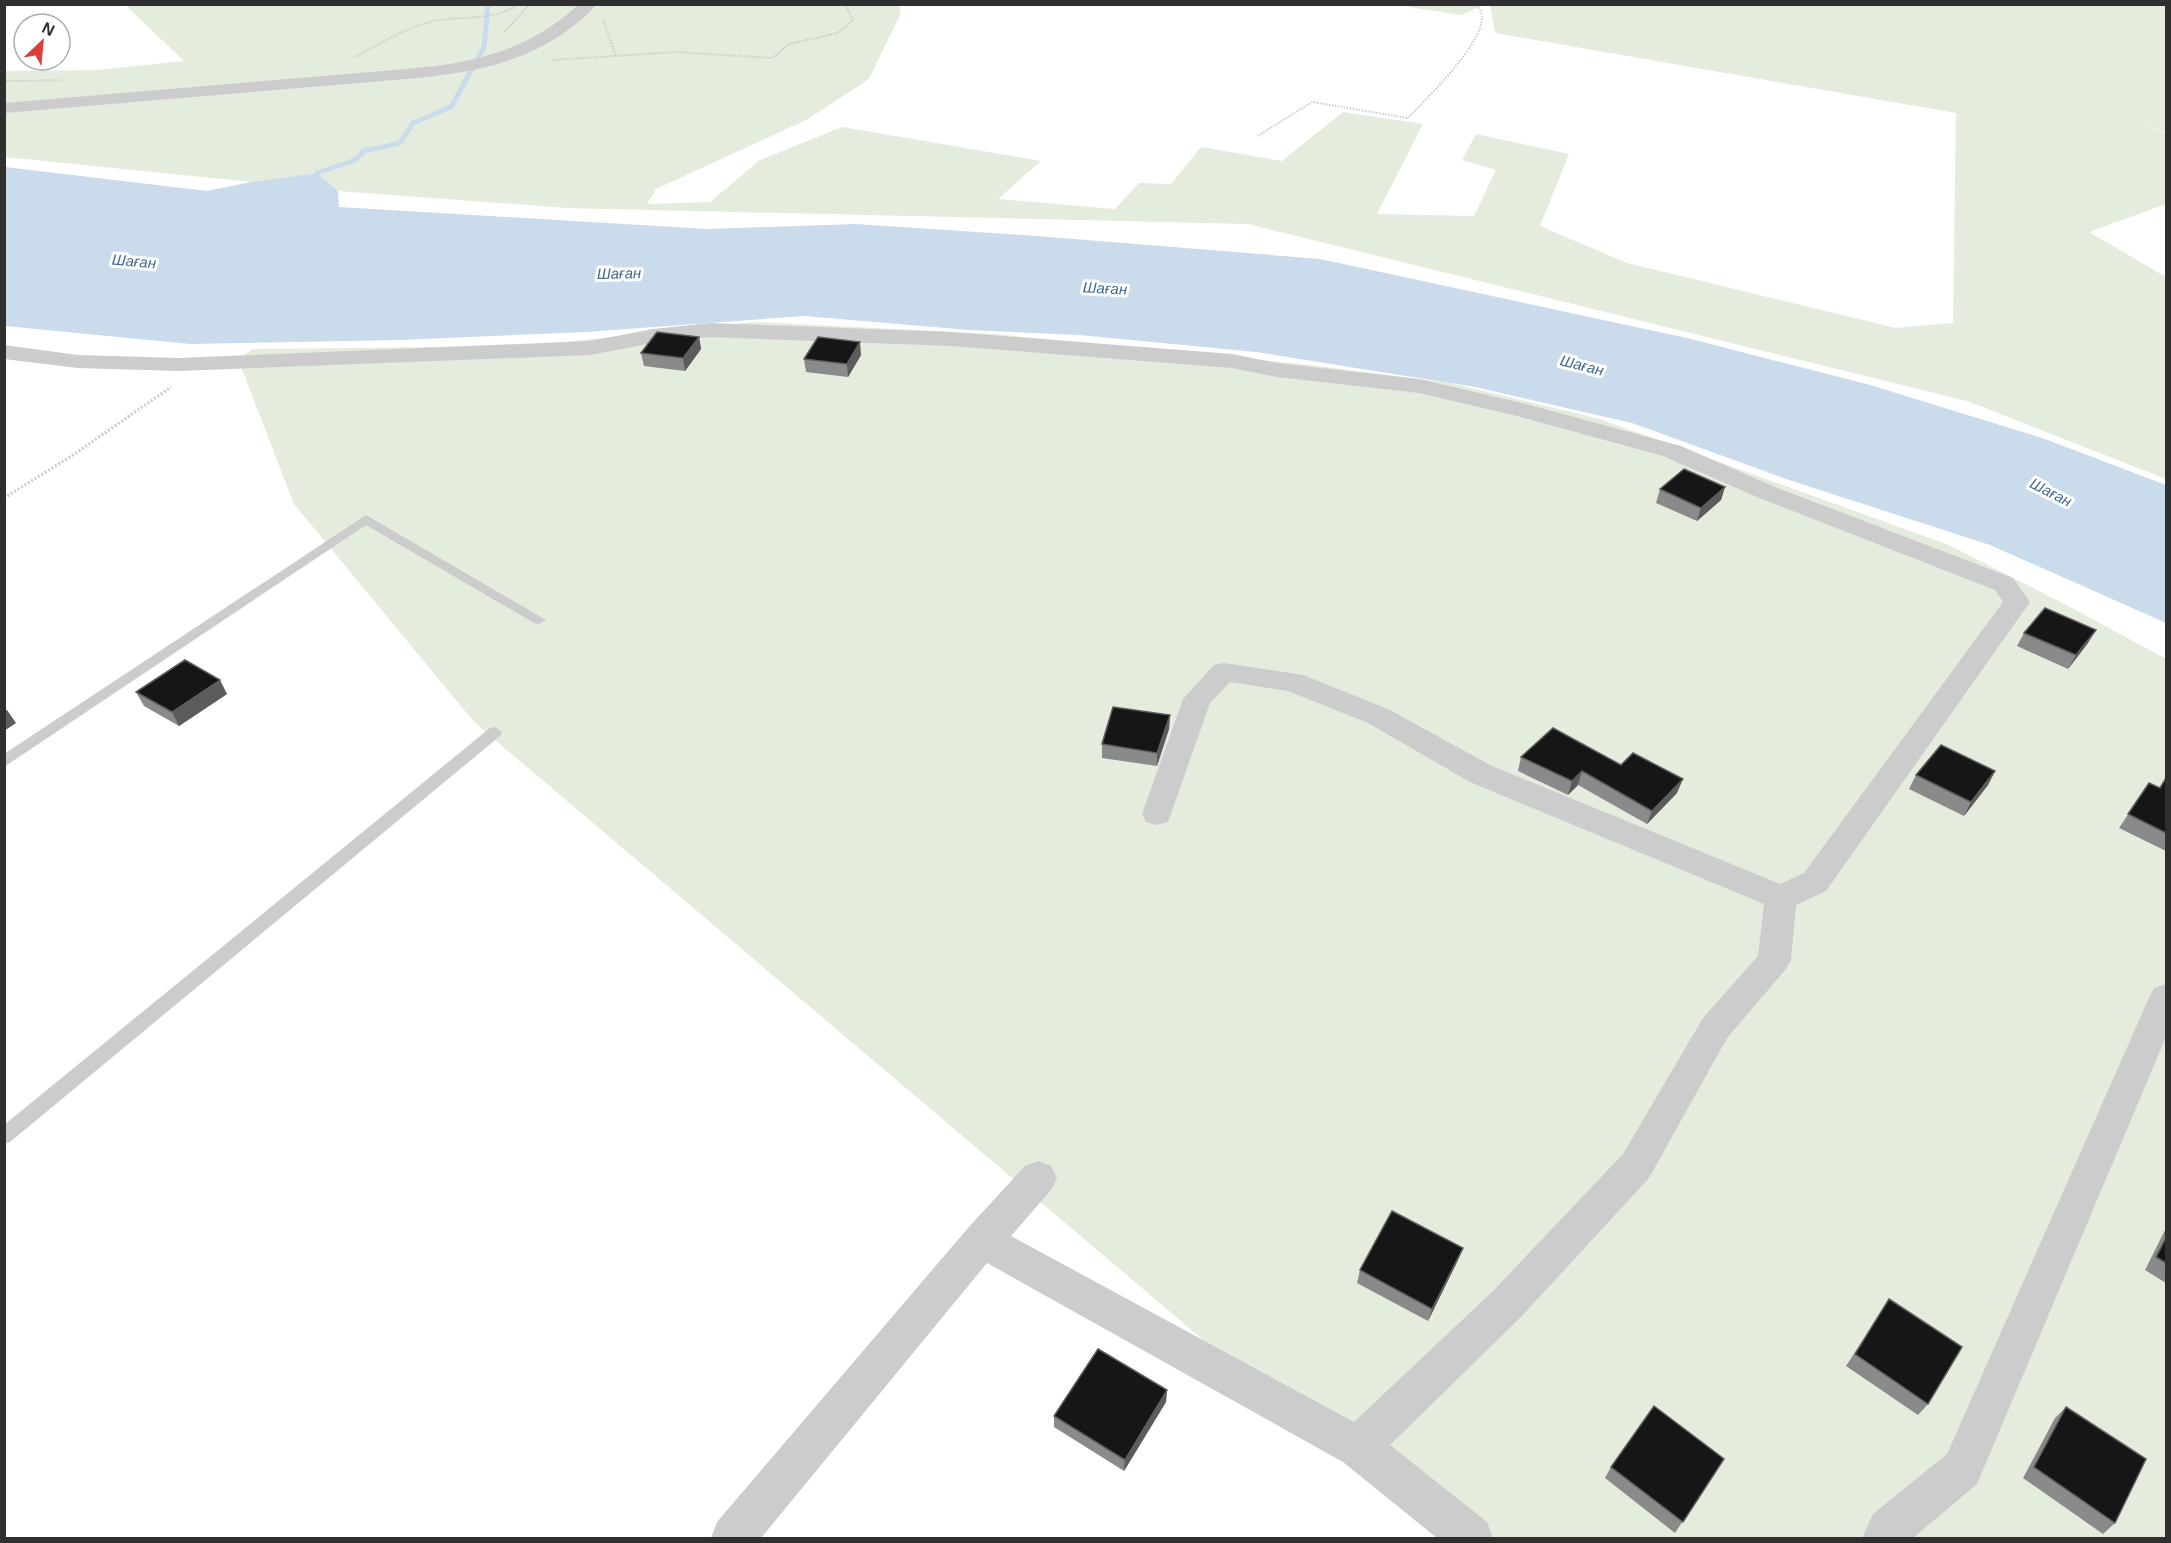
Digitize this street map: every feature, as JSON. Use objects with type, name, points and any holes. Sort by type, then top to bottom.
[{"type":"street","points":[[4,108],[251,89],[461,67],[510,56],[578,15],[595,10]]},
{"type":"street","points":[[4,352],[29,357],[147,365],[543,351],[590,348],[653,336],[710,330],[951,339],[1232,361],[1277,370],[1419,386],[1522,410],[1672,451],[1766,492],[2004,584],[2017,602],[1815,882],[1781,898],[1481,774],[1378,717],[1293,682],[1224,672],[1197,699],[1156,814]]},
{"type":"street","points":[[1358,1447],[1508,1303],[1636,1166],[1715,1028],[1774,960],[1781,898]]},
{"type":"street","points":[[1884,1539],[1889,1530],[1962,1469],[2166,998]]},
{"type":"street","points":[[733,1539],[982,1240],[1038,1178]]},
{"type":"street","points":[[982,1240],[1358,1447],[1472,1539]]},
{"type":"lane","points":[[4,762],[366,519],[539,620]]},
{"type":"lane","points":[[4,1136],[495,732]]},
{"type":"path","points":[[353,57],[418,26],[435,21],[506,13],[519,4]]},
{"type":"path","points":[[498,39],[530,4]]},
{"type":"path","points":[[545,61],[676,52],[772,58],[789,45],[838,33],[853,20],[844,4]]},
{"type":"path","points":[[1258,136],[1312,102],[1408,118],[1453,71],[1481,27],[1483,17],[1478,4]]},
{"type":"path","points":[[595,10],[616,56]]},
{"type":"path","points":[[4,498],[73,455],[174,385]]},
{"type":"green space","points":[[125,5],[900,5],[900,15],[869,79],[808,119],[656,189],[647,204],[710,202],[760,160],[842,127],[1041,161],[998,199],[1115,209],[1139,183],[1171,184],[1201,147],[1282,161],[1343,112],[1423,124],[1377,214],[1474,216],[1496,170],[1462,160],[1476,134],[1569,154],[1540,226],[1627,263],[1896,328],[1953,323],[1956,113],[1495,33],[1490,5],[2166,5],[2166,132],[2139,125],[2166,133],[2166,204],[2089,232],[2166,277],[2166,479],[1967,401],[1248,224],[567,208],[338,191],[317,173],[251,182],[5,157],[4,71],[72,72],[184,61]]},
{"type":"green space","points":[[1396,5],[1484,5],[1461,15]]},
{"type":"green space","points":[[755,322],[994,334],[1302,364],[1450,383],[1600,419],[1949,545],[2166,659],[2166,1538],[1437,1538],[475,723],[294,504],[238,359],[253,349],[526,346]]},
{"type":"water","name":"Шаған","points":[[5,167],[207,191],[317,173],[338,191],[339,207],[707,229],[856,224],[1320,259],[1687,338],[1870,385],[2045,439],[2166,485],[2166,623],[1990,545],[1786,479],[1632,423],[1475,387],[1256,352],[1079,335],[969,330],[804,316],[586,332],[400,340],[190,344],[5,326]]},
{"type":"building","points":[[657,332],[699,337],[683,358],[641,353]]},
{"type":"building","points":[[818,337],[860,342],[847,364],[804,359]]},
{"type":"building","points":[[1684,469],[1725,487],[1701,508],[1660,489]]},
{"type":"building","points":[[2045,608],[2096,630],[2076,655],[2024,633]]},
{"type":"building","points":[[185,660],[220,680],[172,712],[136,692]]},
{"type":"building","points":[[1113,707],[1170,715],[1157,753],[1102,744]]},
{"type":"building","points":[[1553,728],[1621,765],[1633,753],[1683,779],[1652,811],[1582,771],[1572,781],[1521,757]]},
{"type":"building","points":[[1941,745],[1995,771],[1971,802],[1916,775]]},
{"type":"building","points":[[2166,778],[2166,833],[2128,814],[2149,783],[2160,788]]},
{"type":"building","points":[[1392,1211],[1463,1248],[1432,1309],[1360,1270]]},
{"type":"building","points":[[2166,1238],[2166,1263],[2156,1257]]},
{"type":"building","points":[[1889,1299],[1962,1347],[1928,1404],[1855,1354]]},
{"type":"building","points":[[1098,1349],[1167,1390],[1125,1460],[1054,1416]]},
{"type":"building","points":[[1654,1406],[1724,1459],[1683,1522],[1611,1467]]},
{"type":"building","points":[[2066,1407],[2146,1459],[2115,1523],[2034,1467]]},
{"type":"waterway","points":[[317,173],[355,160],[364,151],[400,143],[413,123],[451,107],[484,47],[488,4]]}]
